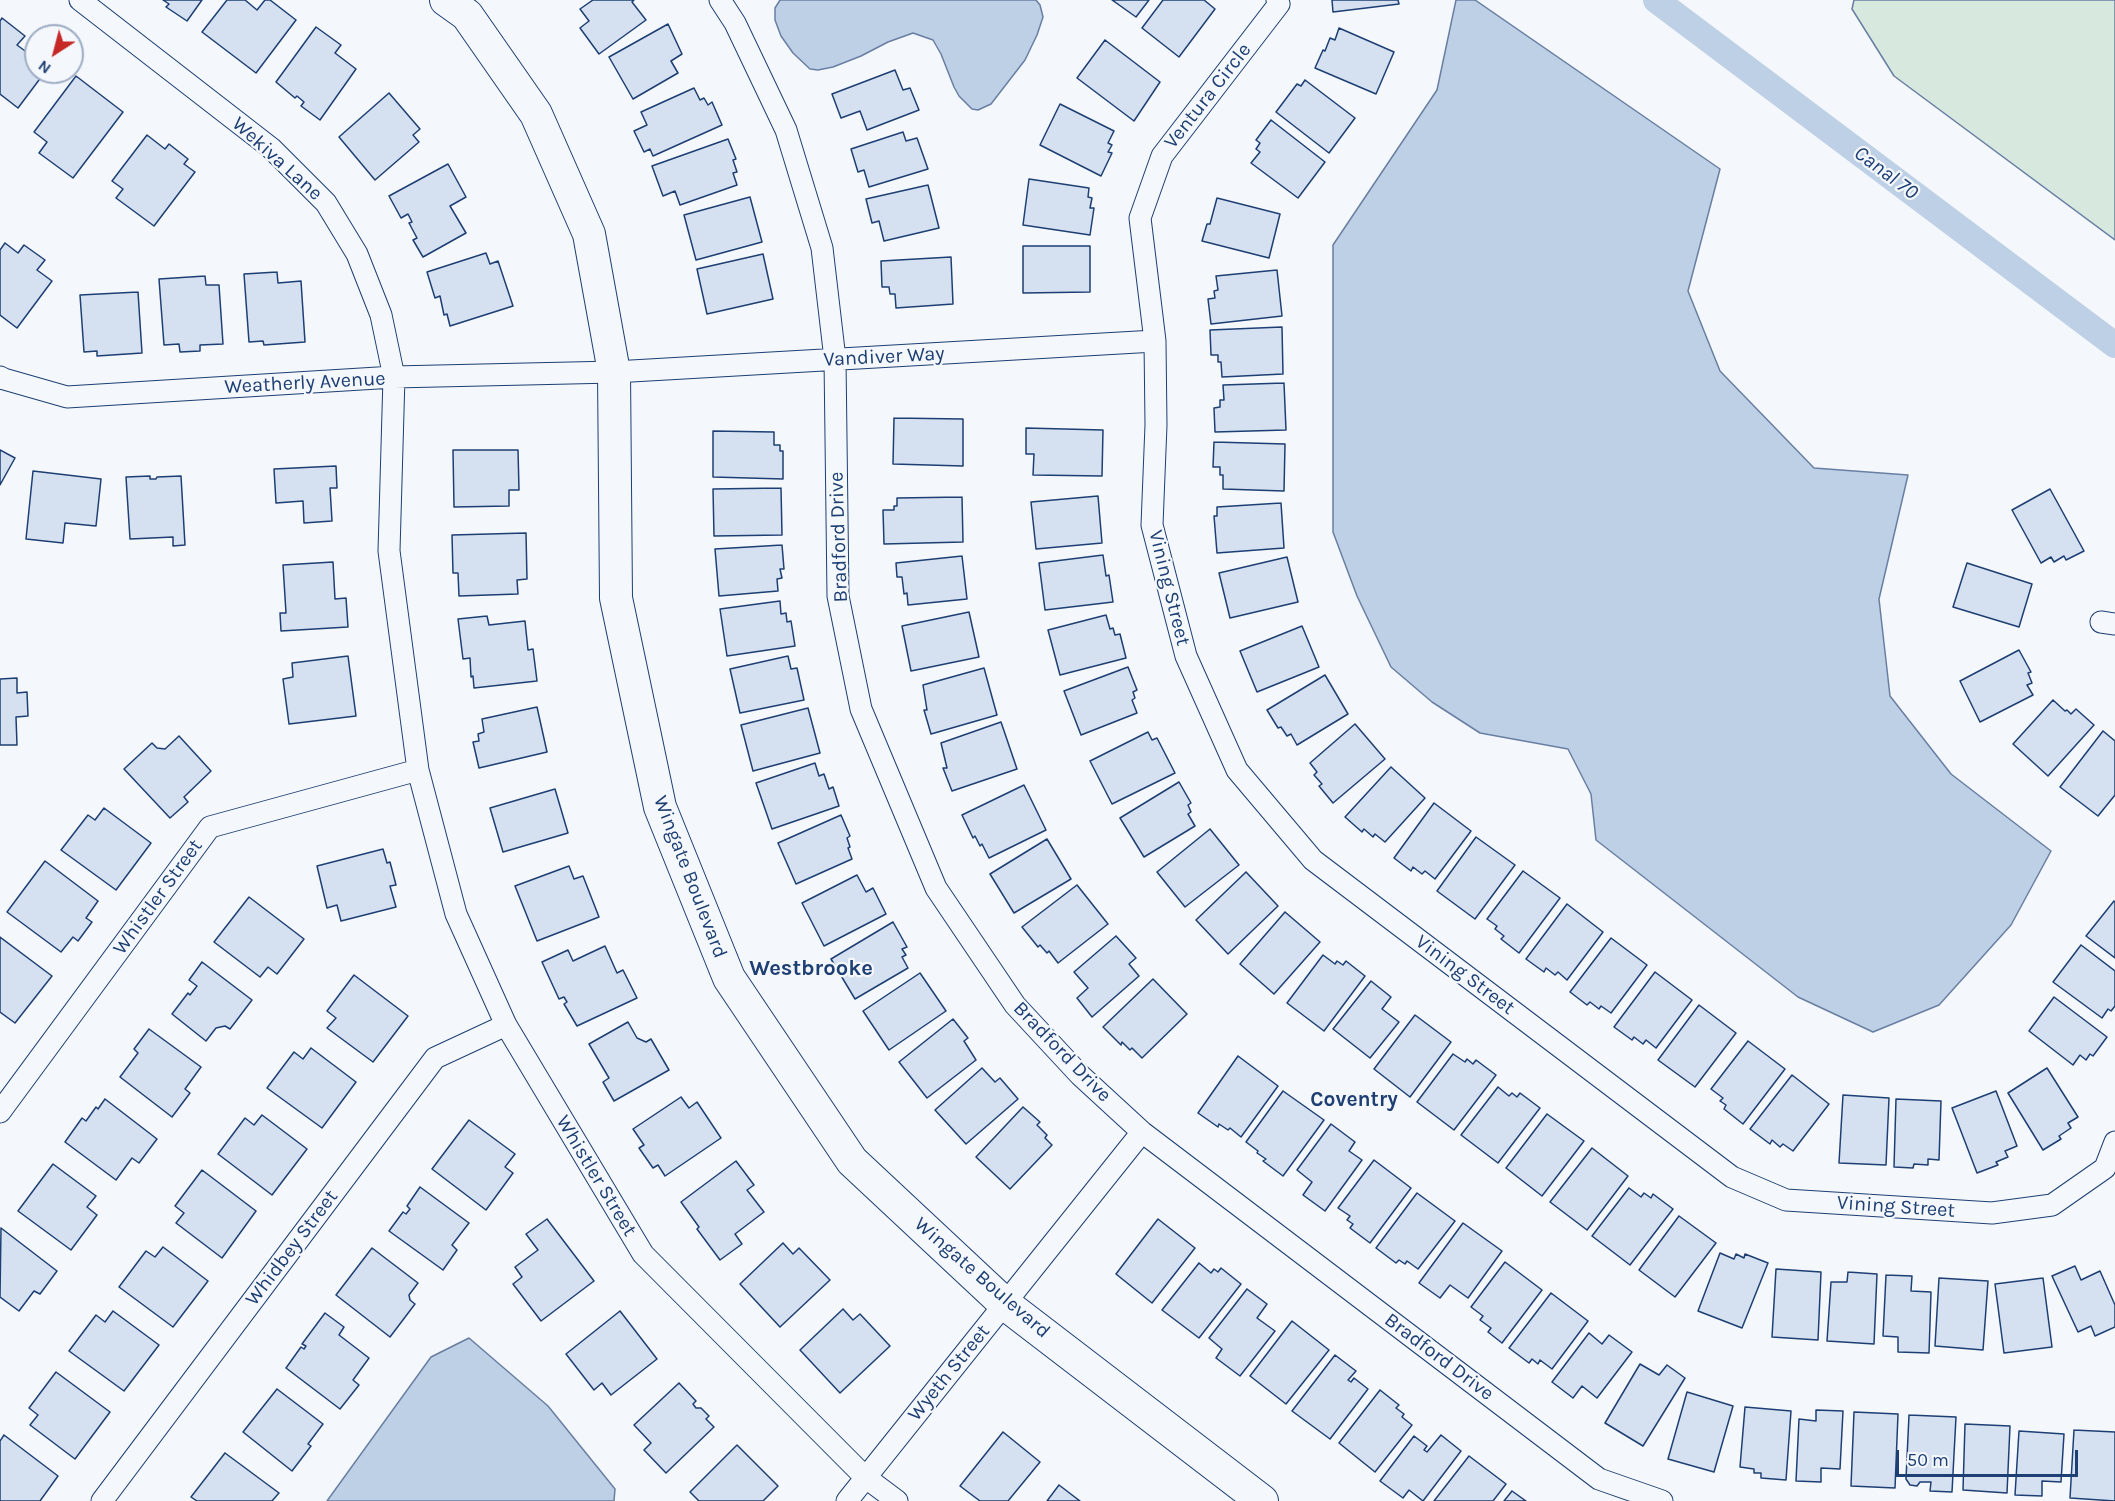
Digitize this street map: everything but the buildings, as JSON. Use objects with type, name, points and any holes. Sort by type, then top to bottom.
[{"type":"street","name":"Wekiva Lane","points":[[80,0],[271,148],[326,203],[357,254],[377,305],[393,377]]},
{"type":"street","name":"Wingate Boulevard","points":[[446,0],[467,15],[536,114],[589,234],[614,372],[616,598],[660,807],[729,978],[852,1161],[1005,1304],[1262,1501]]},
{"type":"street","points":[[720,0],[735,23],[786,130],[822,248],[835,360]]},
{"type":"street","name":"Ventura Circle","points":[[1155,341],[1140,218],[1162,156],[1279,4],[1277,0]]},
{"type":"street","name":"Vandiver Way","points":[[614,372],[1155,341]]},
{"type":"street","name":"Vining Street","points":[[1155,341],[1156,425],[1152,525],[1186,656],[1237,770],[1313,860],[1732,1177],[1786,1200],[1992,1213],[2052,1205],[2104,1168],[2115,1142]]},
{"type":"street","name":"Bradford Drive","points":[[835,360],[838,596],[861,709],[936,888],[1015,1005],[1080,1075],[1142,1132],[1599,1479],[1662,1501]]},
{"type":"street","name":"Weatherly Avenue","points":[[0,377],[3,380],[67,397],[393,377],[614,372]]},
{"type":"street","name":"Whistler Street","points":[[393,377],[388,551],[418,770],[456,914],[506,1025],[643,1254],[865,1477],[897,1501]]},
{"type":"street","name":"Whistler Street","points":[[0,1112],[210,827],[418,770]]},
{"type":"street","name":"Whidbey Street","points":[[102,1501],[435,1058],[506,1025]]},
{"type":"street","name":"Wyeth Street","points":[[847,1501],[1142,1132]]},
{"type":"shaded area","points":[[1854,0],[2115,0],[2115,240],[1894,76],[1852,9]]},
{"type":"water","points":[[780,0],[1036,0],[1043,17],[1025,60],[991,104],[978,110],[972,109],[959,96],[933,40],[913,33],[833,67],[810,69],[793,53],[781,36],[775,20],[775,8]]},
{"type":"water","points":[[1456,0],[1475,0],[1720,169],[1688,291],[1720,371],[1814,468],[1908,475],[1879,599],[1890,696],[1951,774],[2051,851],[2011,925],[1939,1005],[1873,1032],[1798,997],[1596,840],[1591,794],[1568,749],[1480,733],[1432,702],[1391,667],[1357,596],[1333,532],[1333,245],[1437,90]]},
{"type":"water","points":[[469,1338],[548,1406],[615,1489],[614,1501],[327,1501],[431,1357]]},
{"type":"waterway","name":"Canal 70","points":[[1656,0],[2115,345]]},
{"type":"district","name":"Westbrooke","points":[[811,969]]},
{"type":"district","name":"Coventry","points":[[1354,1100]]}]
